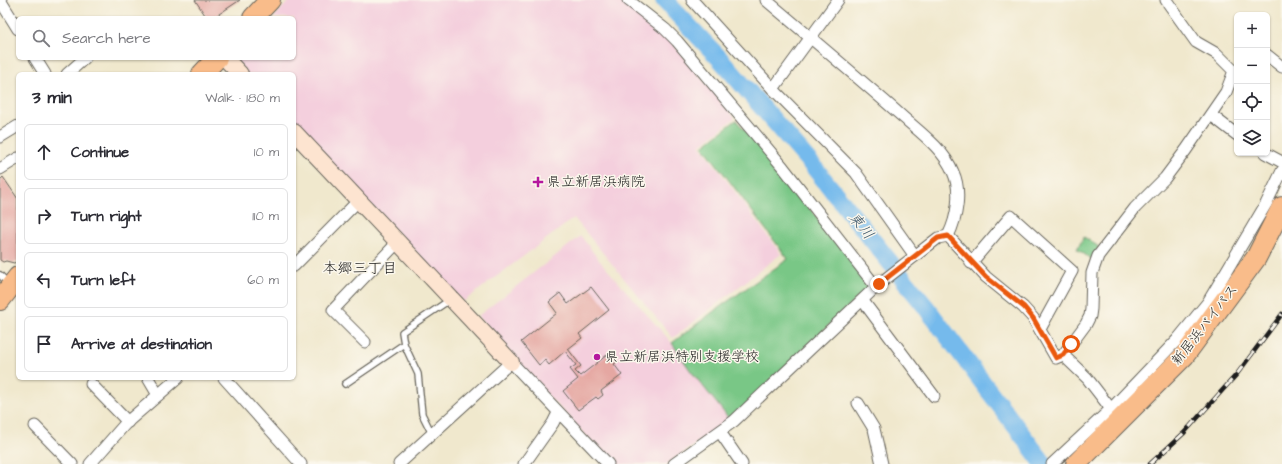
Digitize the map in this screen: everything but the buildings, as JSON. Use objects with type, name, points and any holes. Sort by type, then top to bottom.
[{"type":"highway","points":[[255,16],[270,0]]},
{"type":"highway","points":[[204,72],[214,60]]},
{"type":"highway","name":"新居浜バイパス","points":[[1071,458],[1184,356],[1256,258],[1282,206]]},
{"type":"street","points":[[0,0],[16,26]]},
{"type":"street","points":[[628,0],[665,29],[677,41],[783,167],[878,286]]},
{"type":"street","points":[[692,0],[773,89],[856,173],[912,258]]},
{"type":"street","points":[[766,0],[891,106],[924,136],[946,160],[953,171],[956,183],[956,218],[948,236]]},
{"type":"street","points":[[773,89],[838,0]]},
{"type":"street","points":[[1166,0],[1196,42],[1217,54],[1234,68]]},
{"type":"street","points":[[1270,57],[1282,67]]},
{"type":"street","points":[[36,60],[44,72]]},
{"type":"street","points":[[73,72],[83,60]]},
{"type":"street","points":[[226,60],[238,72]]},
{"type":"street","points":[[948,236],[971,263],[995,285],[1024,307],[1040,329],[1056,358],[1063,355],[1086,324],[1090,316],[1092,310],[1092,273],[1098,256],[1135,208],[1165,178],[1211,115],[1226,92],[1234,74]]},
{"type":"street","points":[[1211,115],[1234,133]]},
{"type":"street","points":[[0,137],[16,127]]},
{"type":"street","points":[[296,134],[397,243],[608,464]]},
{"type":"street","points":[[1270,156],[1282,162]]},
{"type":"street","points":[[0,169],[16,159]]},
{"type":"street","points":[[1052,464],[1071,458],[1112,409],[1177,340],[1208,302],[1266,204],[1282,171]]},
{"type":"street","points":[[296,264],[358,201]]},
{"type":"street","points":[[971,263],[1011,216],[1072,272],[1040,329]]},
{"type":"street","points":[[674,464],[720,432],[878,286],[938,238],[948,236]]},
{"type":"street","points":[[364,342],[332,310],[397,243]]},
{"type":"street","points":[[863,301],[934,396]]},
{"type":"street","points":[[1063,355],[1087,378],[1112,409]]},
{"type":"street","points":[[399,464],[511,362]]},
{"type":"street","points":[[149,380],[158,395]]},
{"type":"street","points":[[90,464],[128,422],[176,380]]},
{"type":"street","points":[[226,380],[301,464]]},
{"type":"street","points":[[91,384],[128,422]]},
{"type":"street","points":[[858,403],[874,429],[882,464]]},
{"type":"street","points":[[524,464],[553,423],[558,413]]},
{"type":"street","points":[[35,426],[72,464]]},
{"type":"street","points":[[720,432],[742,464]]},
{"type":"lane","points":[[432,434],[422,414],[418,374],[404,344],[402,332],[451,299]]},
{"type":"lane","points":[[345,384],[404,344]]},
{"type":"shaded area","name":"県立新居浜病院","points":[[290,0],[623,0],[669,39],[735,118],[700,145],[781,254],[673,338],[574,218],[463,302],[296,127],[296,72],[245,72],[236,60],[296,60],[296,16],[275,16]]},
{"type":"shaded area","name":"県立新居浜特別支援学校","points":[[581,236],[599,260],[672,343],[690,370],[730,420],[667,464],[613,464],[539,386],[478,316]]},
{"type":"green space","points":[[736,120],[780,171],[871,285],[730,420],[690,370],[672,343],[714,311],[788,259],[703,146]]},
{"type":"green space","points":[[1084,237],[1099,247],[1091,259],[1077,249]]},
{"type":"waterway","name":"東川","points":[[664,0],[721,60],[813,166],[925,306],[1044,464]]},
{"type":"railway","points":[[1150,464],[1184,433],[1237,374],[1282,314]]},
{"type":"place","name":"県立新居浜病院","points":[[538,182]]},
{"type":"place","name":"県立新居浜特別支援学校","points":[[597,357]]},
{"type":"district","name":"本郷三丁目","points":[[360,268]]},
{"type":"route","points":[[879,284],[938,238],[948,236],[971,263],[1000,289],[1024,307],[1040,329],[1056,358],[1063,355],[1071,344]]}]
